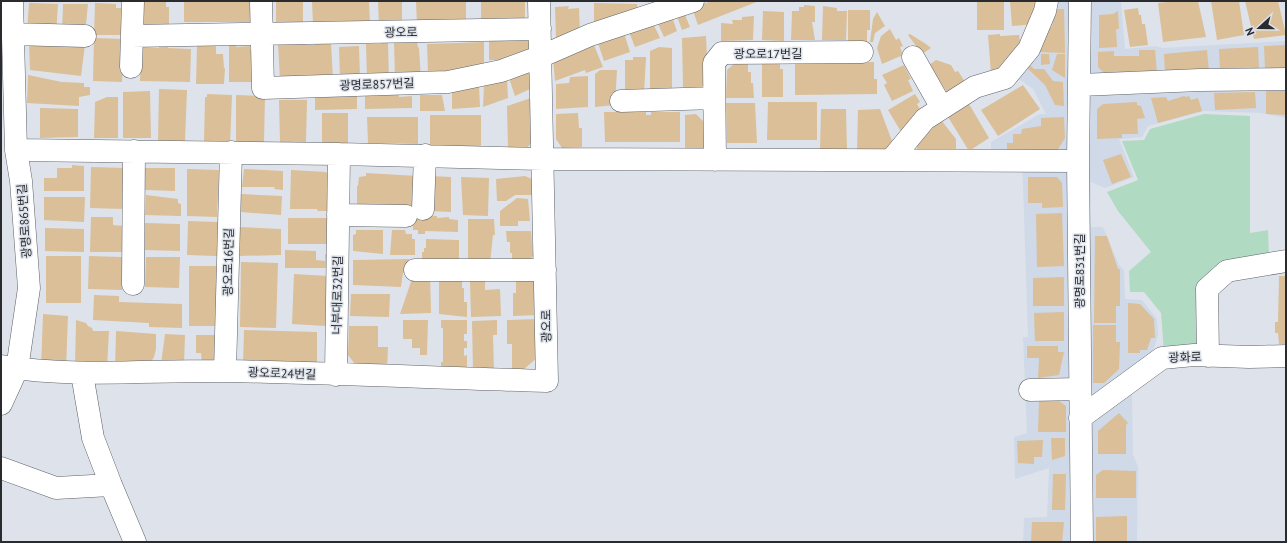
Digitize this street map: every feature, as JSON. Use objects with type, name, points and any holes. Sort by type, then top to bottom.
[{"type":"street","name":"광명로865번길","points":[[1,404],[29,288],[21,181],[16,150],[12,1]]},
{"type":"street","points":[[131,67],[133,1]]},
{"type":"street","name":"광명로857번길","points":[[260,1],[263,88],[448,82],[501,71],[542,56]]},
{"type":"street","name":"광오로","points":[[540,1],[547,381]]},
{"type":"street","points":[[542,56],[590,35],[692,1]]},
{"type":"street","points":[[891,160],[925,119],[976,87],[1004,78],[1029,49],[1045,11],[1047,1]]},
{"type":"street","name":"광명로831번길","points":[[1080,1],[1078,160],[1082,542]]},
{"type":"street","name":"광오로","points":[[261,34],[540,29]]},
{"type":"street","points":[[12,34],[85,36]]},
{"type":"street","points":[[132,36],[261,34]]},
{"type":"street","name":"광오로17번길","points":[[715,160],[714,63],[722,53],[862,52]]},
{"type":"street","points":[[913,57],[942,108]]},
{"type":"street","points":[[1080,85],[1200,80],[1286,79]]},
{"type":"street","points":[[621,102],[714,98]]},
{"type":"street","points":[[16,150],[425,155],[543,159],[1078,160]]},
{"type":"street","points":[[133,284],[134,152]]},
{"type":"street","name":"광오로16번길","points":[[225,371],[231,152]]},
{"type":"street","name":"너부대로32번길","points":[[336,375],[339,154]]},
{"type":"street","points":[[338,215],[415,212],[425,155]]},
{"type":"street","points":[[1208,356],[1207,289],[1227,271],[1286,260]]},
{"type":"street","points":[[415,270],[545,270]]},
{"type":"street","name":"광화로","points":[[1080,418],[1162,358],[1183,356],[1286,356]]},
{"type":"street","name":"광오로24번길","points":[[9,368],[33,372],[82,374],[225,371],[547,381]]},
{"type":"street","points":[[82,374],[93,438],[135,542]]},
{"type":"street","points":[[1030,390],[1080,389]]},
{"type":"street","points":[[1,468],[56,488],[111,485]]},
{"type":"shaded area","points":[[1048,1],[1121,1],[1125,49],[1156,46],[1163,48],[1286,41],[1286,118],[1261,113],[1204,111],[1148,126],[1142,137],[1119,139],[1134,177],[1105,188],[1091,182],[1091,227],[1103,227],[1119,265],[1124,270],[1125,299],[1142,300],[1157,319],[1158,335],[1153,352],[1125,374],[1132,394],[1133,454],[1138,467],[1137,542],[1023,542],[1024,518],[1047,517],[1049,468],[1015,479],[1014,437],[1027,433],[1023,337],[1028,337],[1022,153],[991,154],[991,142],[1040,114],[1046,114],[1033,89],[1016,77]]},
{"type":"green space","points":[[1204,114],[1250,116],[1250,233],[1268,230],[1269,256],[1223,267],[1204,348],[1164,352],[1161,313],[1144,292],[1130,292],[1129,271],[1151,252],[1118,211],[1107,192],[1138,180],[1122,141],[1144,140],[1150,129]]},
{"type":"building","points":[[140,1],[166,1],[166,7],[169,7],[169,28],[146,28],[140,22]]},
{"type":"building","points":[[184,1],[257,1],[257,22],[184,22]]},
{"type":"building","points":[[276,1],[303,1],[303,24],[276,25]]},
{"type":"building","points":[[312,1],[369,1],[370,24],[313,24]]},
{"type":"building","points":[[378,1],[402,1],[402,26],[379,26]]},
{"type":"building","points":[[416,1],[466,1],[466,23],[417,24]]},
{"type":"building","points":[[481,1],[525,1],[525,20],[481,20]]},
{"type":"building","points":[[712,1],[759,1],[698,25],[692,8]]},
{"type":"building","points":[[977,1],[1004,1],[1004,30],[977,30]]},
{"type":"building","points":[[1010,1],[1042,1],[1035,24],[1012,26]]},
{"type":"building","points":[[1198,1],[1206,37],[1163,42],[1158,3]]},
{"type":"building","points":[[1211,1],[1239,1],[1244,35],[1217,40]]},
{"type":"building","points":[[1245,1],[1278,1],[1286,35],[1254,39]]},
{"type":"building","points":[[29,3],[58,4],[56,34],[27,32]]},
{"type":"building","points":[[95,3],[116,4],[116,8],[122,8],[121,17],[125,17],[124,35],[94,35]]},
{"type":"building","points":[[594,3],[637,4],[638,14],[594,25]]},
{"type":"building","points":[[63,4],[88,4],[86,24],[84,24],[83,33],[62,33]]},
{"type":"building","points":[[804,5],[815,6],[815,22],[812,22],[815,40],[791,40],[792,11],[799,11],[799,7],[804,7]]},
{"type":"building","points":[[569,6],[568,9],[579,8],[580,35],[556,39],[555,7]]},
{"type":"building","points":[[823,6],[837,8],[837,11],[847,11],[846,40],[822,40]]},
{"type":"building","points":[[682,8],[690,27],[682,30],[675,11]]},
{"type":"building","points":[[1138,8],[1139,15],[1141,15],[1142,24],[1145,24],[1148,45],[1130,47],[1124,10]]},
{"type":"building","points":[[1056,9],[1064,9],[1065,53],[1039,52],[1050,28],[1052,27]]},
{"type":"building","points":[[848,10],[870,10],[870,30],[867,30],[867,42],[848,42]]},
{"type":"building","points":[[670,11],[677,31],[664,37],[655,17]]},
{"type":"building","points":[[763,11],[784,12],[784,41],[762,40]]},
{"type":"building","points":[[1118,11],[1119,29],[1116,29],[1117,47],[1099,48],[1099,15],[1113,14]]},
{"type":"building","points":[[877,12],[885,26],[875,33],[873,42],[870,42],[873,19]]},
{"type":"building","points":[[754,16],[753,40],[721,41],[721,23],[733,24],[732,20],[742,20],[742,17]]},
{"type":"building","points":[[651,19],[660,38],[635,47],[627,27]]},
{"type":"building","points":[[890,29],[896,40],[899,38],[903,46],[900,47],[903,55],[882,64],[877,48],[881,36]]},
{"type":"building","points":[[623,30],[630,52],[604,61],[597,40]]},
{"type":"building","points":[[910,34],[931,48],[922,54],[908,35]]},
{"type":"building","points":[[1000,34],[1000,36],[1019,35],[1021,48],[1001,71],[991,73],[988,35]]},
{"type":"building","points":[[706,36],[708,81],[700,88],[683,87],[682,38]]},
{"type":"building","points":[[94,38],[124,39],[122,82],[93,81]]},
{"type":"building","points":[[591,38],[603,67],[586,73],[585,70],[555,81],[553,58]]},
{"type":"building","points":[[527,39],[530,41],[533,53],[517,60],[489,60],[489,40]]},
{"type":"building","points":[[306,42],[306,45],[315,45],[315,43],[331,43],[333,79],[280,80],[278,43]]},
{"type":"building","points":[[381,42],[388,42],[389,80],[367,81],[366,44],[381,44]]},
{"type":"building","points":[[394,42],[417,42],[419,48],[421,79],[395,79]]},
{"type":"building","points":[[484,42],[484,69],[428,74],[427,44]]},
{"type":"building","points":[[29,43],[85,45],[81,76],[30,70]]},
{"type":"building","points":[[159,43],[168,43],[168,48],[191,49],[190,82],[140,81],[141,47],[159,48]]},
{"type":"building","points":[[229,44],[236,44],[236,47],[250,46],[250,50],[254,50],[256,82],[229,82]]},
{"type":"building","points":[[1286,45],[1286,68],[1265,69],[1264,46]]},
{"type":"building","points":[[197,46],[216,46],[216,54],[223,54],[225,68],[224,84],[196,84]]},
{"type":"building","points":[[359,46],[360,78],[340,79],[339,47]]},
{"type":"building","points":[[659,47],[672,48],[672,94],[650,93],[650,51]]},
{"type":"building","points":[[1258,47],[1259,68],[1220,70],[1219,49]]},
{"type":"building","points":[[1139,50],[1155,50],[1157,73],[1106,75],[1098,67],[1098,52],[1114,51],[1114,56],[1139,56]]},
{"type":"building","points":[[1207,50],[1209,71],[1165,73],[1164,54]]},
{"type":"building","points":[[1041,54],[1049,54],[1050,64],[1041,65]]},
{"type":"building","points":[[1057,54],[1065,54],[1065,78],[1052,70]]},
{"type":"building","points":[[633,57],[646,57],[644,93],[625,93],[625,60],[633,60]]},
{"type":"building","points":[[936,60],[951,65],[955,72],[958,71],[967,85],[949,95],[929,65]]},
{"type":"building","points":[[874,62],[874,79],[877,79],[877,94],[795,95],[795,63]]},
{"type":"building","points":[[735,63],[748,63],[748,72],[751,72],[751,83],[753,83],[754,98],[726,98],[727,70]]},
{"type":"building","points":[[762,63],[780,63],[780,69],[783,69],[783,97],[762,97]]},
{"type":"building","points":[[1029,64],[1034,69],[1044,69],[1053,81],[1063,82],[1064,106],[1055,105],[1045,85],[1025,66]]},
{"type":"building","points":[[904,65],[911,79],[908,80],[913,91],[892,101],[884,85],[887,83],[882,75]]},
{"type":"building","points":[[533,66],[532,88],[515,96],[509,78]]},
{"type":"building","points":[[600,70],[617,70],[615,105],[595,107],[595,74]]},
{"type":"building","points":[[28,75],[62,82],[84,83],[84,87],[90,87],[90,95],[79,97],[79,106],[27,103]]},
{"type":"building","points":[[588,76],[588,107],[556,109],[556,84],[569,83],[570,77]]},
{"type":"building","points":[[507,79],[508,98],[483,107],[484,85]]},
{"type":"building","points":[[1023,85],[1040,109],[998,136],[981,110]]},
{"type":"building","points":[[479,86],[480,107],[452,109],[452,89]]},
{"type":"building","points":[[357,88],[357,109],[315,110],[315,90]]},
{"type":"building","points":[[159,89],[187,90],[185,141],[158,141]]},
{"type":"building","points":[[150,91],[151,138],[123,138],[123,92]]},
{"type":"building","points":[[1266,91],[1286,91],[1286,115],[1266,114]]},
{"type":"building","points":[[1255,92],[1256,108],[1215,110],[1214,93]]},
{"type":"building","points":[[377,93],[398,93],[399,97],[412,96],[412,108],[365,109],[365,96],[377,96]]},
{"type":"building","points":[[207,94],[232,95],[230,145],[204,143],[205,97],[207,97]]},
{"type":"building","points":[[915,94],[920,102],[917,104],[920,109],[917,110],[921,117],[903,135],[888,110]]},
{"type":"building","points":[[236,95],[265,96],[264,142],[236,142]]},
{"type":"building","points":[[420,95],[442,95],[445,111],[420,111]]},
{"type":"building","points":[[1189,96],[1191,100],[1198,98],[1202,111],[1158,123],[1151,98],[1166,97],[1168,101]]},
{"type":"building","points":[[107,97],[118,97],[118,138],[94,138],[95,102]]},
{"type":"building","points":[[534,97],[534,140],[526,149],[508,149],[507,106]]},
{"type":"building","points":[[279,100],[307,100],[306,142],[280,142]]},
{"type":"building","points":[[768,102],[817,102],[817,140],[767,140]]},
{"type":"building","points":[[1137,102],[1137,105],[1141,106],[1145,118],[1137,119],[1138,134],[1122,134],[1122,138],[1097,139],[1097,109],[1103,104]]},
{"type":"building","points":[[726,103],[755,103],[757,143],[727,143]]},
{"type":"building","points":[[969,104],[989,138],[969,151],[948,117]]},
{"type":"building","points":[[40,108],[78,109],[78,137],[40,138]]},
{"type":"building","points":[[821,109],[846,109],[847,150],[820,150]]},
{"type":"building","points":[[880,109],[892,141],[894,141],[895,149],[857,150],[858,110]]},
{"type":"building","points":[[604,112],[646,112],[646,115],[651,115],[651,112],[680,112],[680,142],[605,142]]},
{"type":"building","points":[[322,113],[348,113],[348,144],[322,143]]},
{"type":"building","points":[[578,113],[579,128],[582,128],[582,147],[562,148],[556,139],[556,114]]},
{"type":"building","points":[[696,114],[706,124],[710,149],[685,150],[685,115]]},
{"type":"building","points":[[430,115],[481,115],[481,150],[430,147]]},
{"type":"building","points":[[367,117],[418,117],[418,144],[368,143]]},
{"type":"building","points":[[1064,117],[1065,138],[1057,151],[1007,151],[1007,143],[1013,143],[1013,134],[1021,134],[1022,129],[1041,126],[1041,118]]},
{"type":"building","points":[[941,120],[956,139],[956,150],[917,150],[917,143]]},
{"type":"building","points":[[1121,154],[1131,177],[1112,184],[1103,160]]},
{"type":"building","points":[[72,165],[84,166],[84,191],[44,191],[44,178],[57,178],[57,168],[72,168]]},
{"type":"building","points":[[91,167],[126,168],[124,209],[90,208]]},
{"type":"building","points":[[145,168],[175,168],[175,191],[145,190]]},
{"type":"building","points":[[187,169],[219,170],[217,217],[187,216]]},
{"type":"building","points":[[244,169],[283,171],[283,190],[274,189],[275,187],[242,187]]},
{"type":"building","points":[[291,170],[326,172],[329,176],[328,211],[318,211],[317,209],[290,209]]},
{"type":"building","points":[[366,173],[418,176],[418,207],[357,205],[357,186],[359,177],[366,176]]},
{"type":"building","points":[[431,176],[451,177],[451,212],[429,211]]},
{"type":"building","points":[[525,176],[534,180],[533,195],[515,195],[506,201],[497,201],[496,179]]},
{"type":"building","points":[[461,177],[489,178],[488,216],[463,215]]},
{"type":"building","points":[[1028,177],[1057,177],[1062,183],[1063,207],[1042,208],[1042,203],[1028,203]]},
{"type":"building","points":[[241,194],[282,196],[281,215],[241,212]]},
{"type":"building","points":[[146,195],[178,199],[178,203],[181,204],[181,216],[145,215]]},
{"type":"building","points":[[44,197],[85,197],[84,222],[44,220]]},
{"type":"building","points":[[517,198],[528,199],[530,221],[518,221],[518,226],[500,226],[500,211]]},
{"type":"building","points":[[1062,213],[1064,266],[1037,267],[1036,214]]},
{"type":"building","points":[[412,215],[437,216],[437,218],[449,217],[449,219],[458,220],[458,232],[425,231],[425,234],[418,234],[418,230],[413,230]]},
{"type":"building","points":[[91,217],[113,217],[113,225],[125,226],[124,252],[90,252]]},
{"type":"building","points":[[288,218],[329,218],[328,244],[288,244]]},
{"type":"building","points":[[468,219],[494,219],[495,235],[493,235],[490,264],[468,265]]},
{"type":"building","points":[[188,221],[218,222],[217,256],[187,255]]},
{"type":"building","points":[[145,223],[180,224],[180,251],[145,250]]},
{"type":"building","points":[[239,227],[281,229],[281,255],[238,256]]},
{"type":"building","points":[[45,228],[84,229],[84,252],[45,251]]},
{"type":"building","points":[[356,230],[383,230],[383,254],[353,251],[353,235],[356,234]]},
{"type":"building","points":[[392,230],[405,230],[406,234],[412,234],[412,239],[415,239],[415,255],[390,255]]},
{"type":"building","points":[[506,231],[531,231],[533,256],[526,264],[512,264],[510,242],[507,242]]},
{"type":"building","points":[[1095,236],[1107,236],[1118,269],[1120,269],[1120,306],[1116,306],[1116,323],[1094,323]]},
{"type":"building","points":[[426,239],[459,240],[459,259],[456,259],[456,264],[422,264],[422,252],[424,252],[424,248],[426,248]]},
{"type":"building","points":[[285,250],[316,251],[316,260],[325,261],[325,254],[327,254],[326,268],[285,268]]},
{"type":"building","points":[[46,256],[81,256],[81,303],[46,303]]},
{"type":"building","points":[[89,256],[122,257],[122,290],[88,289]]},
{"type":"building","points":[[146,257],[180,257],[179,288],[145,287]]},
{"type":"building","points":[[409,259],[407,272],[403,273],[401,287],[353,285],[353,260]]},
{"type":"building","points":[[241,262],[278,263],[276,328],[240,327]]},
{"type":"building","points":[[189,266],[218,266],[217,326],[189,326]]},
{"type":"building","points":[[414,273],[430,274],[431,313],[400,314]]},
{"type":"building","points":[[294,274],[328,276],[326,326],[292,324]]},
{"type":"building","points":[[1279,276],[1286,276],[1286,344],[1279,344],[1278,333],[1275,333],[1275,322],[1278,322]]},
{"type":"building","points":[[1064,277],[1064,306],[1033,306],[1033,278]]},
{"type":"building","points":[[516,279],[537,279],[538,315],[513,316],[513,293],[516,293]]},
{"type":"building","points":[[485,280],[485,290],[500,289],[501,316],[471,317],[470,281]]},
{"type":"building","points":[[439,281],[462,281],[462,288],[464,288],[464,302],[467,302],[467,317],[439,314]]},
{"type":"building","points":[[351,294],[390,294],[389,317],[350,316]]},
{"type":"building","points":[[94,295],[119,296],[119,302],[182,304],[182,328],[149,327],[149,323],[93,320]]},
{"type":"building","points":[[1128,303],[1140,304],[1154,319],[1155,338],[1151,338],[1147,350],[1140,350],[1140,353],[1128,353]]},
{"type":"building","points":[[1064,312],[1064,341],[1035,341],[1034,313]]},
{"type":"building","points":[[43,314],[68,316],[66,369],[41,368]]},
{"type":"building","points":[[538,319],[538,357],[524,369],[512,369],[512,344],[507,344],[507,320]]},
{"type":"building","points":[[76,320],[86,323],[92,328],[93,331],[109,331],[107,368],[75,368]]},
{"type":"building","points":[[403,320],[428,320],[427,355],[420,355],[420,348],[412,348],[412,339],[403,339]]},
{"type":"building","points":[[441,320],[467,320],[467,334],[464,334],[464,341],[467,341],[467,348],[464,348],[464,356],[467,355],[467,371],[441,371],[441,362],[443,362],[443,328],[441,328]]},
{"type":"building","points":[[497,320],[497,335],[493,335],[494,371],[473,372],[472,321]]},
{"type":"building","points":[[1093,325],[1116,325],[1116,342],[1120,342],[1119,369],[1104,383],[1093,383]]},
{"type":"building","points":[[349,326],[378,326],[378,347],[388,347],[387,370],[359,369],[348,355]]},
{"type":"building","points":[[244,330],[317,332],[317,369],[243,366]]},
{"type":"building","points":[[116,331],[156,334],[156,349],[154,357],[149,365],[115,368]]},
{"type":"building","points":[[165,334],[185,335],[184,365],[161,364]]},
{"type":"building","points":[[196,335],[221,335],[214,364],[202,365],[201,353],[196,353]]},
{"type":"building","points":[[1027,346],[1058,346],[1058,352],[1064,352],[1059,375],[1038,378],[1039,358],[1027,358]]},
{"type":"building","points":[[1039,401],[1059,401],[1066,406],[1066,432],[1038,432]]},
{"type":"building","points":[[1119,413],[1128,423],[1126,425],[1126,454],[1098,454],[1098,431]]},
{"type":"building","points":[[1051,438],[1065,438],[1065,456],[1052,460]]},
{"type":"building","points":[[1043,440],[1042,457],[1034,457],[1034,464],[1018,463],[1017,441]]},
{"type":"building","points":[[1103,470],[1136,471],[1136,498],[1096,498],[1096,475]]},
{"type":"building","points":[[1053,474],[1066,474],[1065,510],[1052,510]]},
{"type":"building","points":[[1127,516],[1127,542],[1096,542],[1096,517]]},
{"type":"building","points":[[1032,522],[1064,522],[1062,542],[1031,542]]}]
